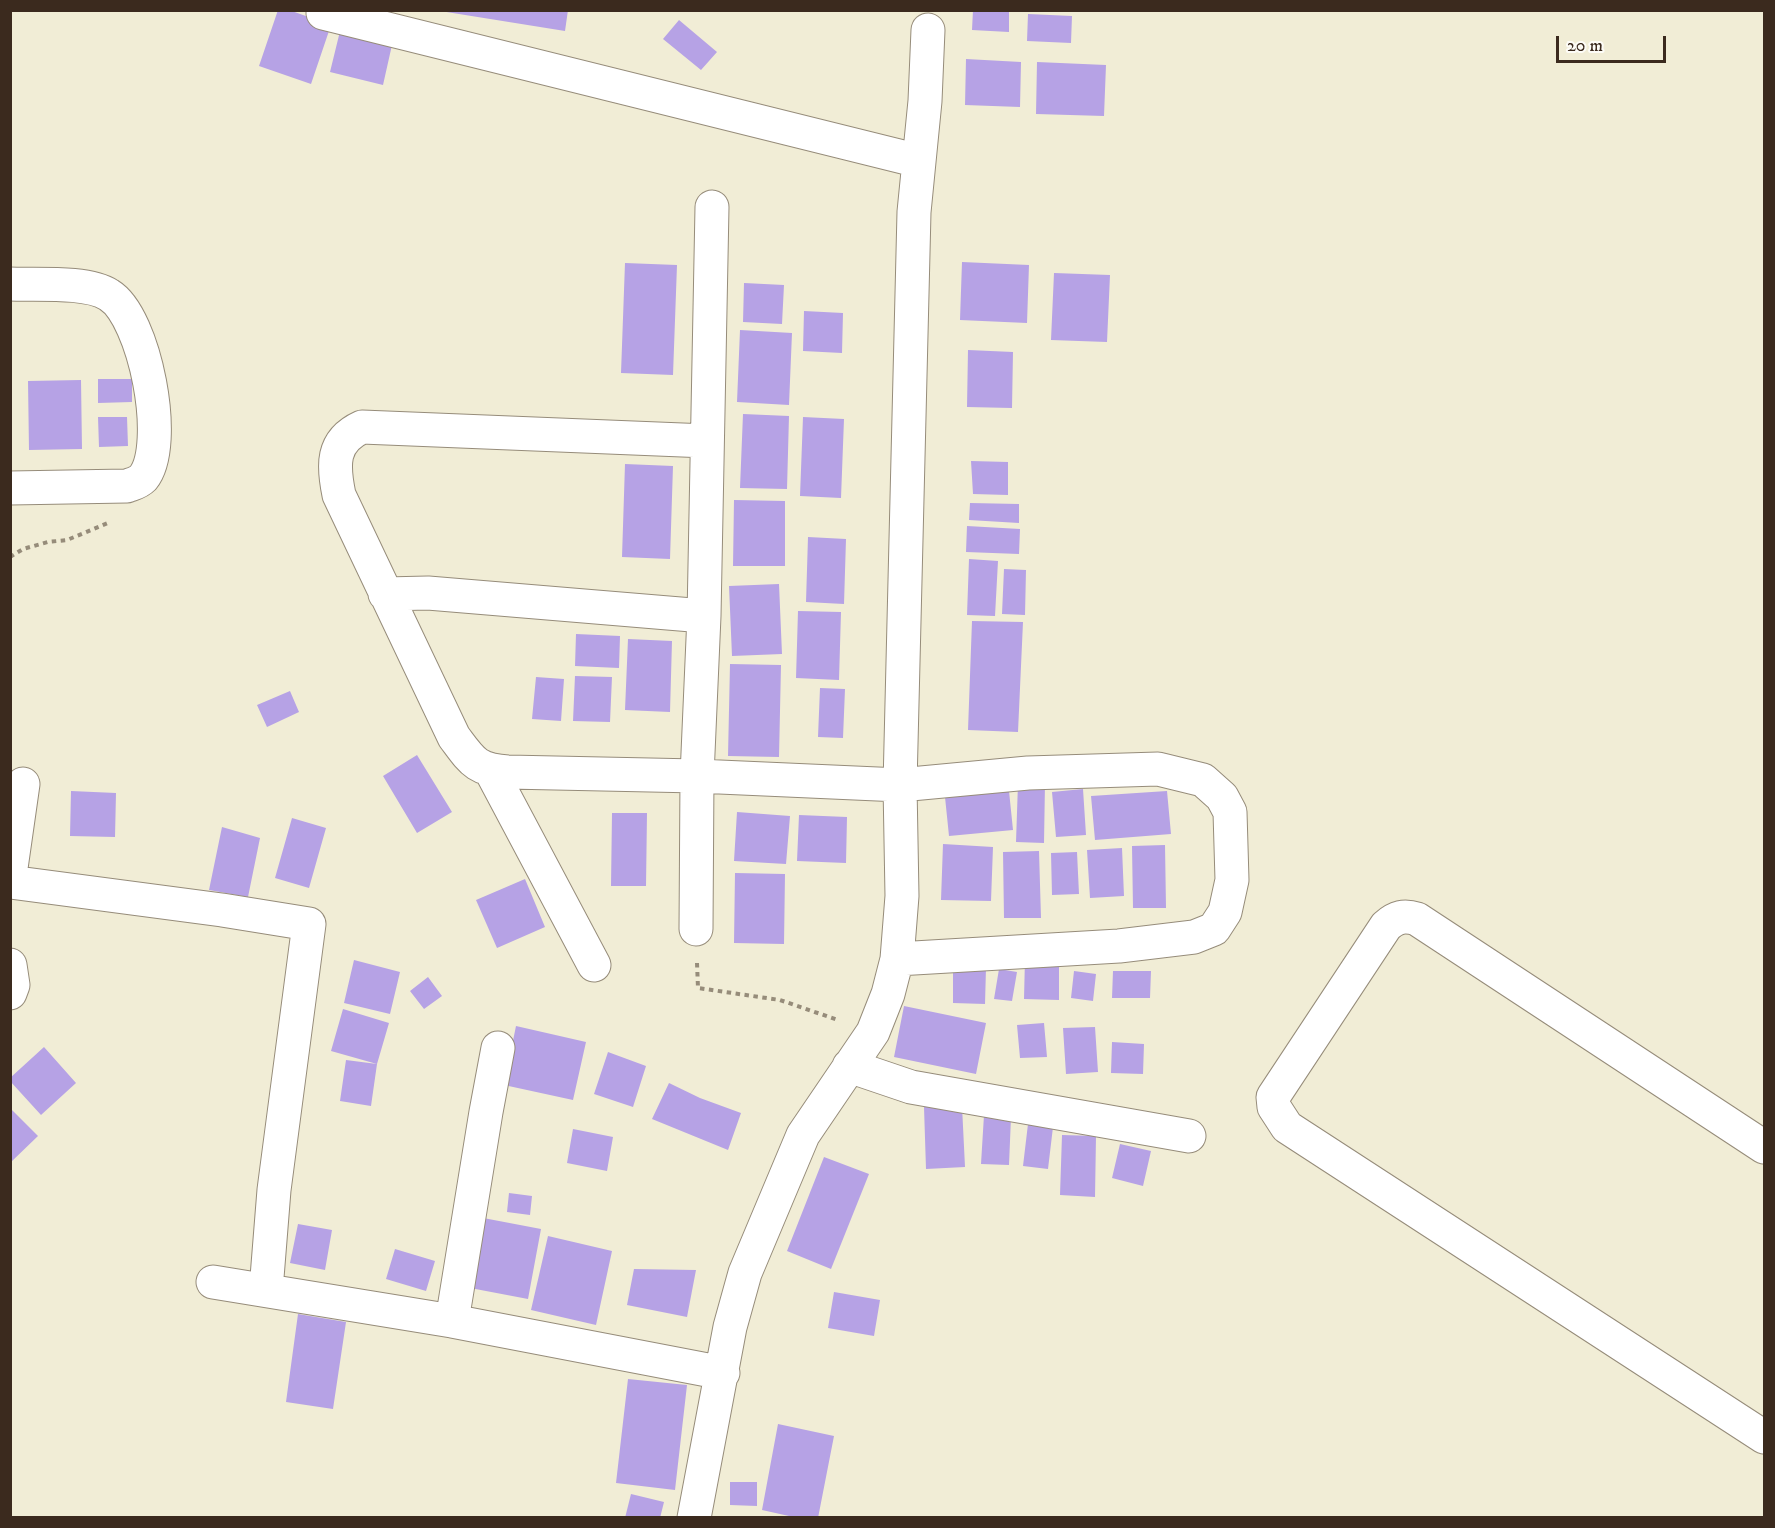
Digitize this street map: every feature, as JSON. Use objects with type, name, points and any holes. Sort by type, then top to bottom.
[{"type":"street","points":[[323,13],[919,161]]},
{"type":"street","points":[[694,1518],[730,1327],[745,1273],[803,1135],[873,1032],[888,994],[897,959],[902,896],[900,785],[914,212],[925,101],[928,30]]},
{"type":"street","points":[[696,929],[697,776],[704,616],[712,207]]},
{"type":"street","points":[[10,284],[87,287],[110,296],[123,308],[133,326],[145,364],[152,393],[155,431],[151,464],[136,483],[127,486],[10,488]]},
{"type":"street","points":[[707,441],[362,428],[352,432],[343,441],[334,471],[339,495],[454,737],[471,759],[482,768],[491,771],[697,776],[900,785],[1028,773],[1158,769],[1203,780],[1222,797],[1230,812],[1232,880],[1225,912],[1214,928],[1194,937],[1119,946],[897,959]]},
{"type":"street","points":[[385,594],[428,593],[704,616]]},
{"type":"street","points":[[491,771],[594,965]]},
{"type":"street","points":[[10,874],[23,784]]},
{"type":"street","points":[[10,882],[211,908],[309,924],[274,1191],[266,1290]]},
{"type":"street","points":[[1764,1147],[1417,919],[1408,916],[1400,917],[1386,926],[1274,1097],[1274,1107],[1287,1127],[1764,1437]]},
{"type":"street","points":[[10,964],[13,985],[10,993]]},
{"type":"street","points":[[452,1321],[498,1048]]},
{"type":"street","points":[[849,1066],[911,1087],[1189,1136]]},
{"type":"street","points":[[213,1282],[452,1321],[723,1373]]},
{"type":"path","points":[[10,556],[23,549],[48,542],[67,540],[109,522]]},
{"type":"path","points":[[696,929],[698,988],[780,1000],[873,1032]]},
{"type":"building","points":[[278,10],[289,10],[331,25],[311,84],[259,66]]},
{"type":"building","points":[[434,10],[568,10],[565,31]]},
{"type":"building","points":[[973,10],[1009,10],[1009,32],[972,30]]},
{"type":"building","points":[[1028,14],[1072,16],[1071,43],[1027,41]]},
{"type":"building","points":[[679,20],[717,52],[701,70],[663,39]]},
{"type":"building","points":[[342,23],[394,36],[383,85],[330,72]]},
{"type":"building","points":[[966,59],[1021,62],[1020,107],[965,105]]},
{"type":"building","points":[[1037,62],[1106,65],[1104,116],[1036,114]]},
{"type":"building","points":[[962,262],[1029,265],[1027,323],[960,320]]},
{"type":"building","points":[[625,263],[677,265],[673,375],[621,373]]},
{"type":"building","points":[[1054,273],[1110,275],[1107,342],[1051,340]]},
{"type":"building","points":[[744,283],[784,285],[782,324],[743,322]]},
{"type":"building","points":[[804,311],[843,313],[842,353],[803,351]]},
{"type":"building","points":[[740,330],[792,333],[789,405],[737,402]]},
{"type":"building","points":[[968,350],[1013,352],[1012,408],[967,407]]},
{"type":"building","points":[[98,379],[132,379],[132,402],[98,403]]},
{"type":"building","points":[[81,380],[82,449],[29,450],[28,381]]},
{"type":"building","points":[[743,414],[789,416],[787,489],[740,488]]},
{"type":"building","points":[[98,417],[127,417],[128,446],[99,447]]},
{"type":"building","points":[[803,417],[844,419],[841,498],[800,496]]},
{"type":"building","points":[[971,461],[1008,462],[1008,495],[973,494]]},
{"type":"building","points":[[625,464],[673,466],[670,559],[622,557]]},
{"type":"building","points":[[734,500],[785,501],[785,566],[733,566]]},
{"type":"building","points":[[970,503],[1019,504],[1019,523],[969,520]]},
{"type":"building","points":[[967,526],[1020,529],[1019,554],[966,552]]},
{"type":"building","points":[[808,537],[846,539],[844,604],[806,602]]},
{"type":"building","points":[[969,559],[998,561],[995,616],[967,615]]},
{"type":"building","points":[[1004,569],[1026,570],[1025,615],[1002,614]]},
{"type":"building","points":[[779,584],[782,654],[732,656],[729,586]]},
{"type":"building","points":[[798,611],[841,612],[839,680],[796,678]]},
{"type":"building","points":[[972,621],[1023,622],[1018,732],[968,730]]},
{"type":"building","points":[[576,634],[620,636],[619,668],[575,666]]},
{"type":"building","points":[[628,639],[672,641],[670,712],[625,710]]},
{"type":"building","points":[[730,664],[781,665],[779,757],[728,756]]},
{"type":"building","points":[[575,676],[612,677],[610,722],[573,721]]},
{"type":"building","points":[[536,677],[564,679],[561,721],[532,719]]},
{"type":"building","points":[[820,688],[845,689],[843,738],[818,737]]},
{"type":"building","points":[[290,691],[299,712],[267,727],[257,705]]},
{"type":"building","points":[[417,755],[452,812],[417,833],[383,776]]},
{"type":"building","points":[[1018,783],[1045,783],[1044,843],[1016,842]]},
{"type":"building","points":[[1083,789],[1086,835],[1056,837],[1052,792]]},
{"type":"building","points":[[71,791],[116,793],[115,837],[70,836]]},
{"type":"building","points":[[1009,791],[1013,830],[949,836],[945,797]]},
{"type":"building","points":[[1167,791],[1171,834],[1095,840],[1091,796]]},
{"type":"building","points":[[737,812],[790,816],[786,864],[734,861]]},
{"type":"building","points":[[612,813],[647,813],[646,886],[611,886]]},
{"type":"building","points":[[799,815],[847,817],[846,863],[797,861]]},
{"type":"building","points":[[292,818],[326,828],[309,888],[275,878]]},
{"type":"building","points":[[222,827],[260,838],[248,897],[209,890]]},
{"type":"building","points":[[943,844],[993,847],[991,901],[941,900]]},
{"type":"building","points":[[1165,845],[1166,908],[1133,908],[1132,846]]},
{"type":"building","points":[[1122,848],[1124,896],[1090,898],[1087,850]]},
{"type":"building","points":[[1039,851],[1041,918],[1004,918],[1003,852]]},
{"type":"building","points":[[1077,852],[1079,894],[1052,895],[1051,853]]},
{"type":"building","points":[[735,873],[785,874],[784,944],[734,943]]},
{"type":"building","points":[[525,879],[545,927],[497,948],[476,900]]},
{"type":"building","points":[[1025,958],[1059,958],[1059,1000],[1024,999]]},
{"type":"building","points":[[354,960],[400,972],[390,1014],[344,1003]]},
{"type":"building","points":[[953,967],[986,968],[985,1004],[953,1003]]},
{"type":"building","points":[[999,969],[1017,972],[1012,1001],[994,999]]},
{"type":"building","points":[[1074,971],[1096,974],[1093,1001],[1071,998]]},
{"type":"building","points":[[1113,971],[1151,971],[1150,998],[1112,998]]},
{"type":"building","points":[[428,977],[442,996],[424,1009],[410,991]]},
{"type":"building","points":[[904,1006],[986,1023],[976,1074],[894,1057]]},
{"type":"building","points":[[343,1009],[389,1023],[377,1064],[331,1051]]},
{"type":"building","points":[[1044,1023],[1047,1057],[1020,1058],[1017,1025]]},
{"type":"building","points":[[516,1026],[586,1042],[573,1100],[504,1085]]},
{"type":"building","points":[[1095,1027],[1098,1072],[1066,1074],[1063,1028]]},
{"type":"building","points":[[1112,1042],[1144,1044],[1143,1074],[1111,1073]]},
{"type":"building","points":[[44,1047],[76,1083],[41,1115],[10,1081],[10,1078]]},
{"type":"building","points":[[608,1052],[646,1066],[633,1107],[594,1094]]},
{"type":"building","points":[[346,1060],[377,1064],[371,1106],[340,1101]]},
{"type":"building","points":[[669,1083],[700,1098],[741,1113],[728,1150],[652,1119]]},
{"type":"building","points":[[962,1106],[965,1167],[926,1169],[924,1107]]},
{"type":"building","points":[[10,1108],[38,1136],[10,1163]]},
{"type":"building","points":[[984,1115],[1011,1117],[1009,1165],[981,1164]]},
{"type":"building","points":[[1028,1124],[1053,1127],[1048,1169],[1023,1166]]},
{"type":"building","points":[[573,1129],[613,1137],[607,1171],[567,1163]]},
{"type":"building","points":[[1062,1135],[1096,1136],[1095,1197],[1060,1195]]},
{"type":"building","points":[[1120,1144],[1151,1151],[1143,1186],[1112,1178]]},
{"type":"building","points":[[824,1157],[869,1174],[831,1269],[787,1251]]},
{"type":"building","points":[[509,1193],[532,1196],[530,1215],[507,1212]]},
{"type":"building","points":[[478,1217],[541,1229],[528,1299],[465,1287]]},
{"type":"building","points":[[298,1224],[332,1230],[325,1270],[290,1263]]},
{"type":"building","points":[[548,1236],[612,1251],[596,1325],[531,1310]]},
{"type":"building","points":[[395,1249],[435,1261],[426,1291],[386,1279]]},
{"type":"building","points":[[634,1269],[696,1270],[687,1317],[627,1305]]},
{"type":"building","points":[[834,1292],[880,1300],[874,1336],[828,1328]]},
{"type":"building","points":[[298,1314],[346,1322],[333,1409],[286,1402]]},
{"type":"building","points":[[628,1379],[687,1385],[675,1490],[616,1483]]},
{"type":"building","points":[[778,1424],[834,1436],[818,1518],[798,1518],[762,1510]]},
{"type":"building","points":[[730,1482],[757,1482],[757,1506],[730,1505]]},
{"type":"building","points":[[631,1494],[664,1502],[660,1518],[625,1518]]}]
